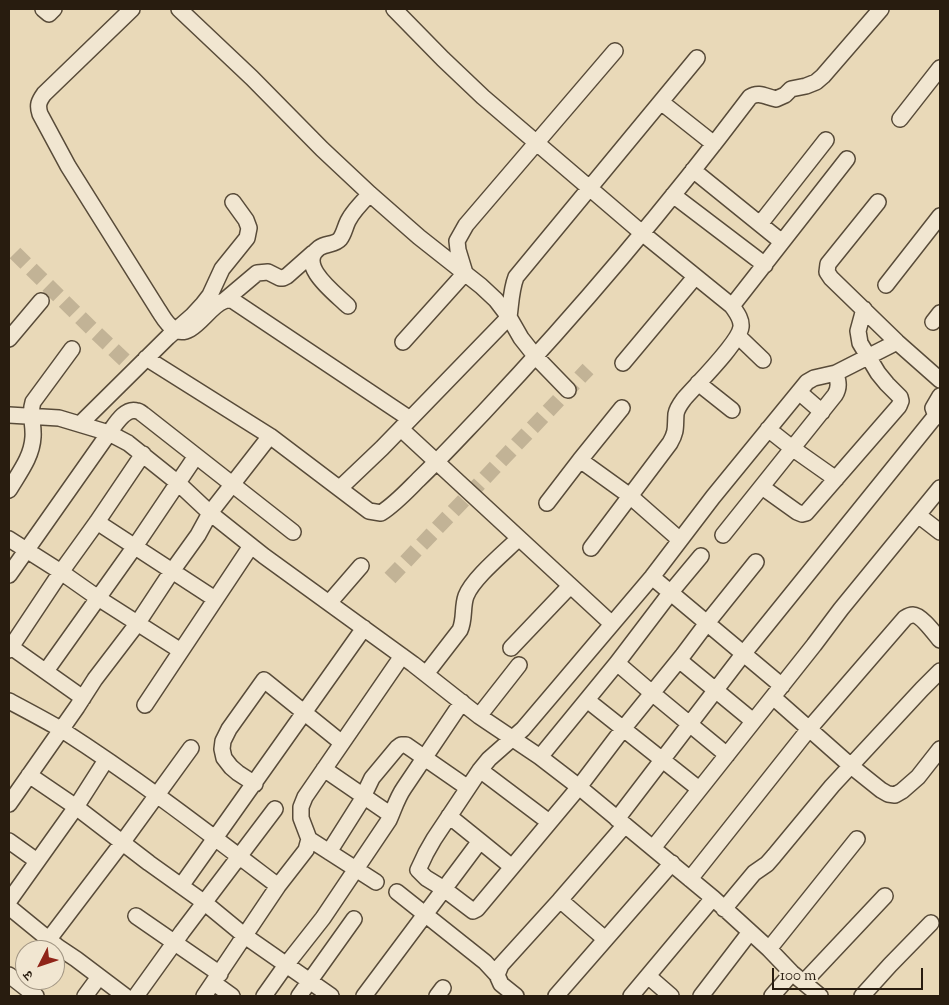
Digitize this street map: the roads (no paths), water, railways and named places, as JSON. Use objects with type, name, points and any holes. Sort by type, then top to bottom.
[{"type":"street","points":[[44,9],[49,14],[54,9]]},
{"type":"street","points":[[132,9],[44,94],[37,107],[68,166],[106,229],[158,311],[175,330],[182,332],[194,326],[217,304],[225,300],[257,273],[268,272],[283,278],[288,276],[324,245],[339,241],[348,220],[370,194]]},
{"type":"street","points":[[179,9],[370,194],[496,300],[536,357],[568,390]]},
{"type":"street","points":[[394,9],[442,59],[483,97],[642,233],[732,306],[741,322],[738,336],[731,346],[679,406],[676,413],[675,434],[670,443],[591,548]]},
{"type":"street","points":[[146,358],[270,436],[369,511],[381,513],[391,507],[437,462],[563,327],[674,195],[750,96],[755,94],[776,99],[785,96],[792,89],[816,82],[881,9]]},
{"type":"street","points":[[465,273],[457,240],[466,225],[615,51]]},
{"type":"street","points":[[340,488],[406,424],[509,317],[512,288],[516,277],[697,58]]},
{"type":"street","points":[[900,119],[940,68]]},
{"type":"street","points":[[661,102],[714,144]]},
{"type":"street","points":[[760,224],[826,140]]},
{"type":"street","points":[[732,306],[847,159]]},
{"type":"street","points":[[693,170],[782,242]]},
{"type":"street","points":[[674,195],[766,264]]},
{"type":"street","points":[[80,424],[146,358],[204,304],[222,269],[247,238],[249,228],[246,220],[232,202]]},
{"type":"street","points":[[878,202],[828,264],[827,272],[897,342],[940,380]]},
{"type":"street","points":[[886,285],[940,216]]},
{"type":"street","points":[[314,253],[312,264],[318,276],[348,306]]},
{"type":"street","points":[[403,342],[465,273]]},
{"type":"street","points":[[623,363],[695,276]]},
{"type":"street","points":[[225,300],[232,300],[406,424],[437,462],[612,624]]},
{"type":"street","points":[[9,339],[41,301]]},
{"type":"street","points":[[762,487],[797,512],[806,513],[899,406],[900,397],[878,373],[860,343],[858,331],[864,310]]},
{"type":"street","points":[[738,336],[763,360]]},
{"type":"street","points":[[756,562],[579,786],[477,910],[472,911],[444,889],[426,878],[418,870],[434,839],[480,770],[540,710],[652,577],[713,497],[807,382],[814,378],[836,373],[897,342]]},
{"type":"street","points":[[9,490],[25,465],[31,450],[33,427],[31,408],[33,402],[72,349]]},
{"type":"street","points":[[723,535],[836,395],[839,383],[836,373]]},
{"type":"street","points":[[698,383],[732,410]]},
{"type":"street","points":[[799,392],[822,412]]},
{"type":"street","points":[[497,975],[501,966],[560,900],[621,822],[662,760],[744,653],[938,415],[933,408],[940,396]]},
{"type":"street","points":[[547,503],[622,408]]},
{"type":"street","points":[[9,575],[108,433],[123,415],[131,410],[136,410],[293,532]]},
{"type":"street","points":[[9,415],[59,418],[108,433],[128,443],[251,546],[402,656],[479,716],[579,786],[672,863],[820,996]]},
{"type":"street","points":[[768,429],[836,479]]},
{"type":"street","points":[[9,804],[95,679],[137,624],[198,535],[210,513],[270,436]]},
{"type":"street","points":[[83,698],[10,648],[143,454]]},
{"type":"street","points":[[46,671],[135,547],[196,456]]},
{"type":"street","points":[[580,460],[630,496],[680,540]]},
{"type":"street","points":[[653,848],[841,609],[940,488]]},
{"type":"street","points":[[918,515],[940,532]]},
{"type":"street","points":[[97,522],[215,599]]},
{"type":"street","points":[[426,674],[460,630],[463,623],[466,598],[470,589],[477,579],[519,538]]},
{"type":"street","points":[[9,539],[181,651]]},
{"type":"street","points":[[145,705],[251,546]]},
{"type":"street","points":[[540,757],[701,556]]},
{"type":"street","points":[[329,603],[361,566]]},
{"type":"street","points":[[652,577],[744,653],[809,730],[881,790],[895,795],[902,792],[918,777],[940,750]]},
{"type":"street","points":[[511,648],[570,586]]},
{"type":"street","points":[[690,879],[809,730],[905,618],[916,615],[937,630]]},
{"type":"street","points":[[182,886],[364,628]]},
{"type":"street","points":[[204,996],[278,886],[306,850],[308,839],[301,818],[301,808],[305,797],[402,656]]},
{"type":"street","points":[[680,660],[754,721]]},
{"type":"street","points":[[617,663],[726,755]]},
{"type":"street","points":[[479,716],[519,665]]},
{"type":"street","points":[[631,996],[718,904],[767,864],[832,786],[940,671]]},
{"type":"street","points":[[254,784],[231,767],[224,758],[222,749],[223,741],[229,729],[264,680],[342,743]]},
{"type":"street","points":[[9,700],[61,730],[106,760],[278,886]]},
{"type":"street","points":[[587,700],[699,789]]},
{"type":"street","points":[[264,996],[323,918],[391,815],[397,798],[462,702]]},
{"type":"street","points":[[329,852],[360,803],[372,778],[401,745],[406,745],[468,788]]},
{"type":"street","points":[[9,907],[49,939],[191,748]]},
{"type":"street","points":[[9,900],[76,807],[106,760]]},
{"type":"street","points":[[324,769],[391,815]]},
{"type":"street","points":[[480,770],[549,822]]},
{"type":"street","points":[[28,775],[76,807],[205,903],[245,936],[331,996]]},
{"type":"street","points":[[136,996],[275,809]]},
{"type":"street","points":[[449,816],[512,867]]},
{"type":"street","points":[[308,839],[376,882]]},
{"type":"street","points":[[769,950],[857,839]]},
{"type":"street","points":[[364,996],[480,840]]},
{"type":"street","points":[[9,841],[37,861]]},
{"type":"street","points":[[556,996],[672,863]]},
{"type":"street","points":[[397,892],[485,962],[497,975],[501,984],[516,996]]},
{"type":"street","points":[[772,996],[798,977],[885,896]]},
{"type":"street","points":[[560,900],[605,939]]},
{"type":"street","points":[[136,916],[174,943],[217,978],[232,996]]},
{"type":"street","points":[[299,996],[354,918]]},
{"type":"street","points":[[862,996],[931,923]]},
{"type":"street","points":[[701,996],[750,932]]},
{"type":"street","points":[[65,955],[76,959],[125,996]]},
{"type":"street","points":[[9,975],[31,991]]},
{"type":"street","points":[[648,976],[671,996]]},
{"type":"street","points":[[85,996],[99,977]]},
{"type":"tunnel","points":[[15,253],[135,370]]},
{"type":"tunnel","points":[[390,578],[588,369]]}]
